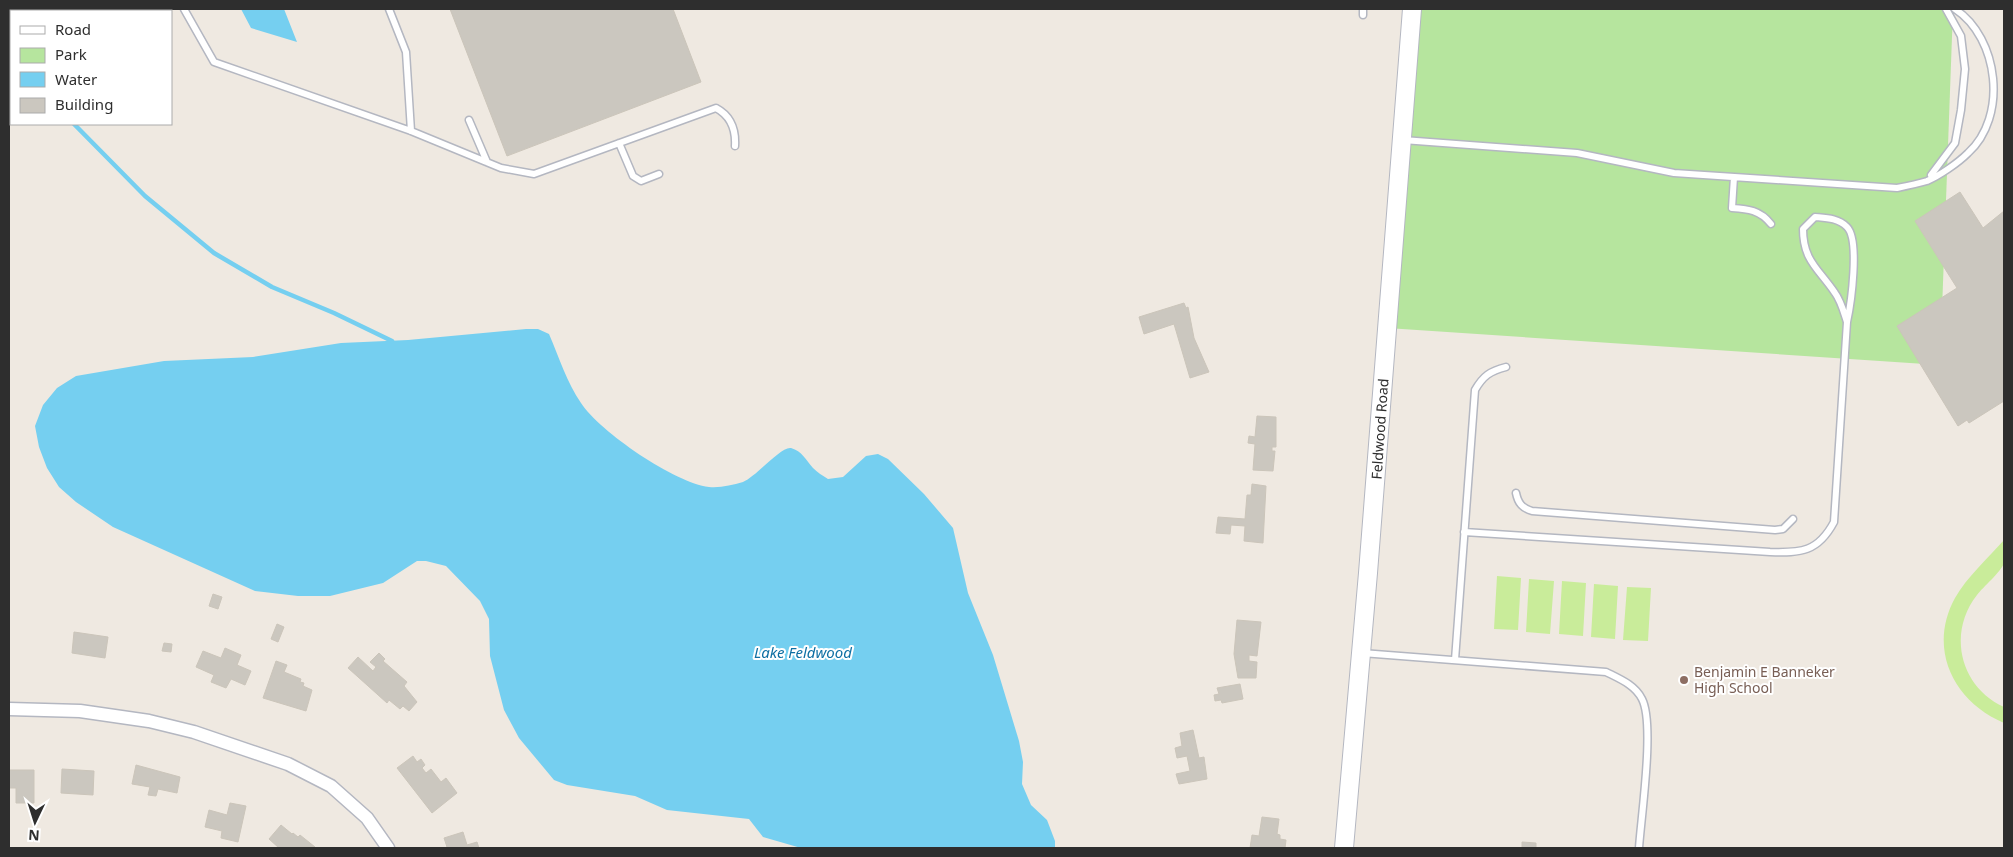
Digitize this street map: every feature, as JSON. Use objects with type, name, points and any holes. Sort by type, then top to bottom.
[{"type":"street","name":"Feldwood Road","points":[[1344,848],[1412,9]]},
{"type":"street","points":[[9,709],[80,711],[150,721],[194,732],[288,764],[331,786],[367,818],[388,848]]},
{"type":"lane","points":[[184,9],[214,62],[411,131],[501,168],[534,174],[716,108],[727,114],[736,136],[735,146]]},
{"type":"lane","points":[[390,9],[406,52],[411,131]]},
{"type":"lane","points":[[1928,181],[1955,143],[1961,110],[1964,69],[1961,36],[1946,9]]},
{"type":"lane","points":[[1402,140],[1577,153],[1674,173],[1897,188],[1928,181],[1969,153],[1987,125],[1994,90],[1990,62],[1981,36],[1955,9]]},
{"type":"lane","points":[[470,120],[487,162]]},
{"type":"lane","points":[[619,143],[633,176],[641,181],[660,174]]},
{"type":"lane","points":[[1734,177],[1732,208],[1749,209],[1764,215],[1771,224]]},
{"type":"lane","points":[[1464,532],[1770,552],[1794,553],[1807,550],[1827,535],[1834,522],[1854,246],[1848,228],[1833,218],[1814,217],[1803,229],[1803,246],[1813,267],[1836,294],[1847,322]]},
{"type":"lane","points":[[1455,660],[1475,390],[1481,379],[1491,370],[1506,367]]},
{"type":"lane","points":[[1516,493],[1518,500],[1524,508],[1532,511],[1783,529],[1794,519]]},
{"type":"lane","points":[[1361,653],[1606,672],[1628,683],[1642,700],[1648,730],[1639,848]]},
{"type":"green space","points":[[1415,9],[1953,9],[1940,365],[1387,328]]},
{"type":"green space","points":[[2004,540],[2004,563],[1977,595],[1968,610],[1962,626],[1961,642],[1963,658],[1968,673],[1989,698],[2004,707],[2004,723],[1986,714],[1971,702],[1959,688],[1950,672],[1945,654],[1944,636],[1947,617],[1960,590]]},
{"type":"green space","points":[[1497,576],[1521,578],[1518,630],[1494,629]]},
{"type":"green space","points":[[1529,579],[1554,581],[1550,634],[1526,632]]},
{"type":"green space","points":[[1562,581],[1586,583],[1583,636],[1559,634]]},
{"type":"green space","points":[[1594,584],[1618,586],[1615,639],[1591,637]]},
{"type":"green space","points":[[1627,587],[1651,588],[1648,641],[1623,640]]},
{"type":"water","points":[[241,9],[284,9],[297,42],[251,28]]},
{"type":"water","name":"Lake Feldwood","points":[[538,329],[549,334],[576,395],[591,415],[604,428],[639,454],[677,476],[709,487],[743,482],[775,456],[791,448],[801,454],[828,479],[843,477],[866,456],[878,454],[888,459],[924,494],[953,528],[968,593],[993,655],[1019,741],[1023,762],[1022,784],[1031,805],[1047,820],[1055,841],[1055,848],[801,848],[763,837],[749,819],[667,810],[635,796],[567,785],[554,780],[519,738],[504,710],[490,656],[489,619],[480,601],[446,566],[426,561],[417,561],[383,583],[330,596],[298,596],[255,591],[113,527],[76,502],[59,487],[47,468],[39,447],[35,426],[43,405],[57,388],[76,376],[164,361],[253,357],[341,343],[408,340]]},
{"type":"building","points":[[450,9],[673,9],[701,82],[507,156]]},
{"type":"building","points":[[1960,192],[1983,228],[2004,211],[2004,401],[1969,423],[1967,420],[1958,426],[1897,326],[1957,288],[1915,221]]},
{"type":"building","points":[[1184,303],[1186,308],[1188,307],[1194,338],[1209,372],[1190,378],[1174,324],[1144,334],[1139,317]]},
{"type":"building","points":[[1257,416],[1276,417],[1276,447],[1272,447],[1272,451],[1275,451],[1273,471],[1253,470],[1255,444],[1248,443],[1249,436],[1255,437]]},
{"type":"building","points":[[1252,484],[1266,486],[1263,543],[1244,541],[1245,526],[1231,525],[1230,534],[1216,533],[1218,517],[1245,519],[1247,495],[1251,495]]},
{"type":"building","points":[[213,594],[222,597],[218,609],[209,606]]},
{"type":"building","points":[[1237,620],[1261,622],[1257,656],[1249,655],[1249,661],[1257,662],[1256,678],[1238,678],[1234,654]]},
{"type":"building","points":[[277,624],[284,627],[278,642],[271,639]]},
{"type":"building","points":[[74,632],[108,637],[105,658],[72,653]]},
{"type":"building","points":[[164,643],[172,644],[171,652],[162,651]]},
{"type":"building","points":[[225,648],[241,655],[237,665],[251,671],[245,685],[231,679],[226,688],[211,682],[214,675],[196,667],[203,651],[221,658]]},
{"type":"building","points":[[379,653],[385,659],[383,661],[407,682],[404,686],[417,702],[409,711],[403,706],[400,709],[389,700],[387,703],[348,668],[358,657],[373,671],[376,667],[370,662]]},
{"type":"building","points":[[276,661],[287,665],[284,672],[301,679],[300,682],[304,683],[303,686],[312,690],[306,711],[263,698]]},
{"type":"building","points":[[1240,684],[1243,699],[1222,703],[1221,700],[1215,701],[1214,695],[1219,694],[1217,688]]},
{"type":"building","points":[[1193,730],[1199,758],[1204,757],[1207,779],[1179,784],[1176,774],[1190,771],[1187,756],[1177,758],[1175,748],[1182,746],[1180,733]]},
{"type":"building","points":[[413,756],[417,762],[421,759],[425,765],[422,768],[426,773],[431,769],[441,782],[446,778],[457,793],[432,813],[397,768]]},
{"type":"building","points":[[136,765],[180,777],[177,793],[158,789],[156,796],[148,795],[150,787],[132,784]]},
{"type":"building","points":[[62,769],[94,771],[93,795],[61,793]]},
{"type":"building","points":[[9,770],[34,770],[34,803],[16,803],[16,788],[9,788]]},
{"type":"building","points":[[230,803],[246,806],[238,842],[221,838],[222,831],[205,827],[209,810],[227,815]]},
{"type":"building","points":[[1262,817],[1279,819],[1277,834],[1280,835],[1280,839],[1286,840],[1285,848],[1250,848],[1252,835],[1259,836]]},
{"type":"building","points":[[281,825],[292,834],[298,837],[300,835],[315,847],[279,848],[269,839]]},
{"type":"building","points":[[463,832],[467,845],[477,842],[479,848],[445,848],[447,847],[444,838]]},
{"type":"building","points":[[1522,842],[1536,843],[1536,848],[1522,848]]},
{"type":"waterway","points":[[75,125],[145,196],[214,253],[272,287],[334,313],[392,341]]},
{"type":"place","name":"Benjamin E Banneker High School","points":[[1684,680]]}]
